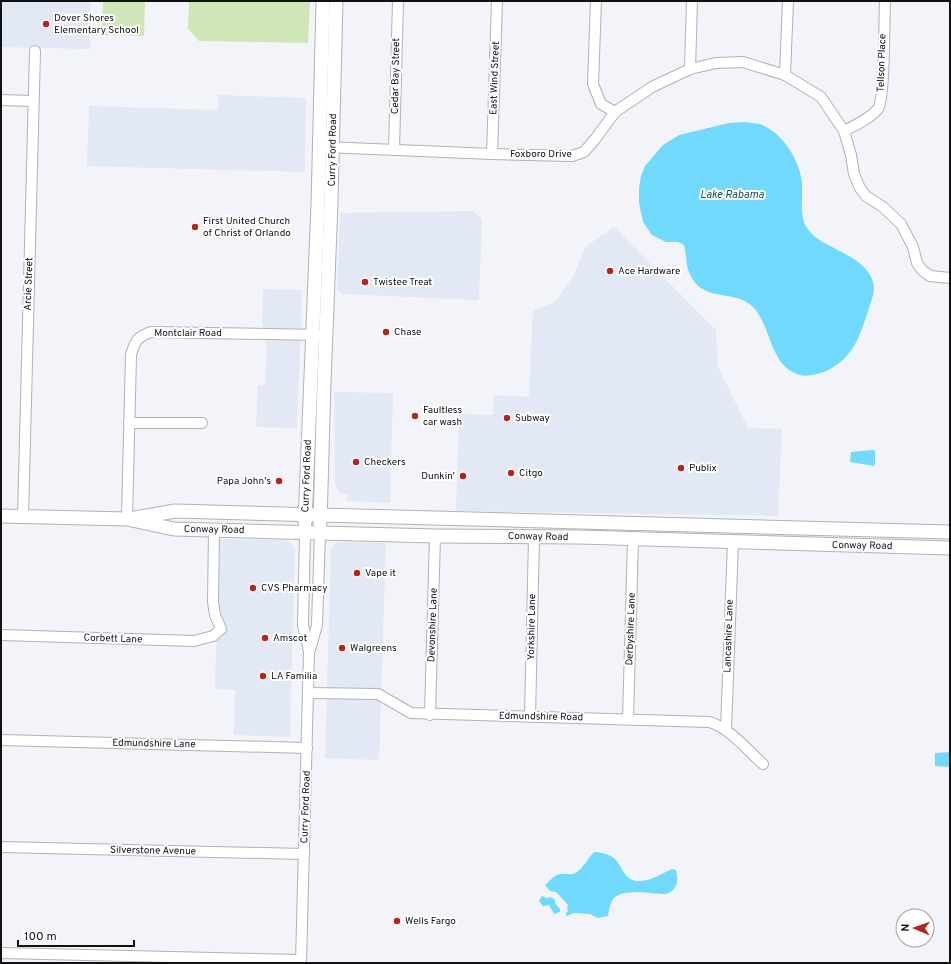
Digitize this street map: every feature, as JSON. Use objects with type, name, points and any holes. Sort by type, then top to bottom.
[{"type":"main road","name":"Curry Ford Road","points":[[305,532],[319,165],[323,1]]},
{"type":"main road","name":"Curry Ford Road","points":[[320,533],[333,147],[336,1]]},
{"type":"main road","name":"Conway Road","points":[[1,516],[127,519],[175,511],[950,532]]},
{"type":"main road","name":"Conway Road","points":[[127,519],[174,530],[579,538],[950,548]]},
{"type":"main road","points":[[579,538],[623,531],[632,524]]},
{"type":"main road","points":[[633,540],[647,531],[668,525]]},
{"type":"main road","points":[[793,544],[803,539],[844,530]]},
{"type":"street","name":"Cedar Bay Street","points":[[394,150],[398,1]]},
{"type":"street","name":"East Wind Street","points":[[492,154],[497,1]]},
{"type":"street","points":[[596,1],[593,84],[600,104],[615,112]]},
{"type":"street","points":[[690,69],[692,1]]},
{"type":"street","points":[[785,75],[788,1]]},
{"type":"street","name":"Tellson Place","points":[[844,131],[868,118],[879,108],[882,92],[885,1]]},
{"type":"street","name":"Arcie Street","points":[[23,517],[35,51]]},
{"type":"street","name":"Foxboro Drive","points":[[319,147],[572,156],[584,152],[615,112],[652,87],[690,69],[716,63],[742,62],[785,75],[821,97],[844,131],[854,174],[860,188],[866,196],[883,207],[901,224],[913,247],[917,263],[922,270],[930,276],[936,278],[950,278]]},
{"type":"street","points":[[1,100],[33,101]]},
{"type":"street","points":[[319,165],[332,166]]},
{"type":"street","points":[[314,299],[327,300]]},
{"type":"street","name":"Montclair Road","points":[[127,519],[131,355],[135,342],[141,336],[151,332],[326,336]]},
{"type":"street","points":[[129,423],[202,424]]},
{"type":"street","name":"Corbett Lane","points":[[1,635],[194,641],[208,639],[221,629],[215,616],[213,602],[214,530]]},
{"type":"street","name":"Curry Ford Road","points":[[301,961],[309,693],[309,652],[303,625],[305,532]]},
{"type":"street","name":"Curry Ford Road","points":[[309,652],[317,625],[320,533]]},
{"type":"street","name":"Devonshire Lane","points":[[430,714],[436,536]]},
{"type":"street","name":"Yorkshire Lane","points":[[530,717],[534,537]]},
{"type":"street","name":"Derbyshire Lane","points":[[628,719],[633,540]]},
{"type":"street","name":"Lancashire Lane","points":[[726,730],[733,542]]},
{"type":"street","name":"Edmundshire Road","points":[[309,693],[378,694],[411,713],[710,722],[717,724],[726,730],[763,764]]},
{"type":"street","name":"Edmundshire Lane","points":[[1,740],[307,748]]},
{"type":"street","name":"Silverstone Avenue","points":[[1,847],[304,854]]},
{"type":"street","points":[[1,953],[301,961]]},
{"type":"shaded area","name":"Dover Shores Elementary School","points":[[1,1],[91,1],[90,49],[1,47]]},
{"type":"shaded area","points":[[218,95],[306,98],[305,172],[87,166],[89,106],[218,110]]},
{"type":"shaded area","points":[[473,211],[482,219],[479,300],[344,294],[337,290],[340,213]]},
{"type":"shaded area","points":[[614,227],[716,330],[718,367],[748,428],[782,429],[778,516],[456,511],[459,414],[493,415],[494,395],[529,397],[533,310],[555,302],[574,275],[585,247]]},
{"type":"shaded area","points":[[263,289],[302,290],[297,428],[256,427],[258,385],[265,385],[267,346],[262,323]]},
{"type":"shaded area","points":[[334,392],[393,393],[390,503],[347,501],[347,494],[341,494],[335,484]]},
{"type":"shaded area","points":[[219,539],[287,540],[295,548],[290,737],[234,735],[235,690],[215,689]]},
{"type":"shaded area","points":[[337,542],[386,543],[379,760],[325,758],[331,548]]},
{"type":"green space","points":[[103,1],[145,1],[144,36],[102,35]]},
{"type":"green space","points":[[189,1],[310,1],[308,43],[199,41],[188,29]]},
{"type":"water","name":"Lake Rabama","points":[[745,122],[760,124],[776,133],[794,156],[801,174],[803,217],[809,231],[817,238],[858,262],[866,269],[872,279],[874,291],[858,339],[848,355],[834,367],[824,372],[806,376],[790,371],[782,364],[776,355],[764,324],[759,314],[752,306],[745,301],[702,289],[695,283],[688,270],[684,245],[678,242],[666,242],[652,235],[643,222],[639,203],[641,176],[645,166],[663,145],[679,135],[729,123]]},
{"type":"water","points":[[875,451],[874,466],[850,462],[851,452]]},
{"type":"water","points":[[950,752],[950,767],[935,766],[935,753]]},
{"type":"water","points":[[594,852],[599,852],[613,857],[625,874],[635,881],[649,879],[672,869],[676,870],[677,882],[675,888],[670,893],[666,894],[631,892],[618,895],[612,902],[608,916],[598,918],[590,914],[574,913],[566,916],[568,905],[556,892],[550,891],[545,885],[559,874],[573,874],[577,872],[582,868]]},
{"type":"water","points":[[542,896],[547,899],[549,897],[553,898],[560,909],[560,912],[554,914],[549,905],[543,906],[539,901]]},
{"type":"place","name":"Dover Shores Elementary School","points":[[46,24]]},
{"type":"place","name":"First United Church of Christ of Orlando","points":[[195,227]]},
{"type":"place","name":"Ace Hardware","points":[[610,271]]},
{"type":"place","name":"Twistee Treat","points":[[365,282]]},
{"type":"place","name":"Chase","points":[[386,332]]},
{"type":"place","name":"Faultless car wash","points":[[415,416]]},
{"type":"place","name":"Subway","points":[[507,418]]},
{"type":"place","name":"Checkers","points":[[356,462]]},
{"type":"place","name":"Publix","points":[[681,468]]},
{"type":"place","name":"Citgo","points":[[511,473]]},
{"type":"place","name":"Dunkin'","points":[[463,476]]},
{"type":"place","name":"Papa John's","points":[[279,481]]},
{"type":"place","name":"Vape it","points":[[357,573]]},
{"type":"place","name":"CVS Pharmacy","points":[[253,588]]},
{"type":"place","name":"Amscot","points":[[265,638]]},
{"type":"place","name":"Walgreens","points":[[342,648]]},
{"type":"place","name":"LA Familia","points":[[263,676]]},
{"type":"place","name":"Wells Fargo","points":[[397,921]]}]
